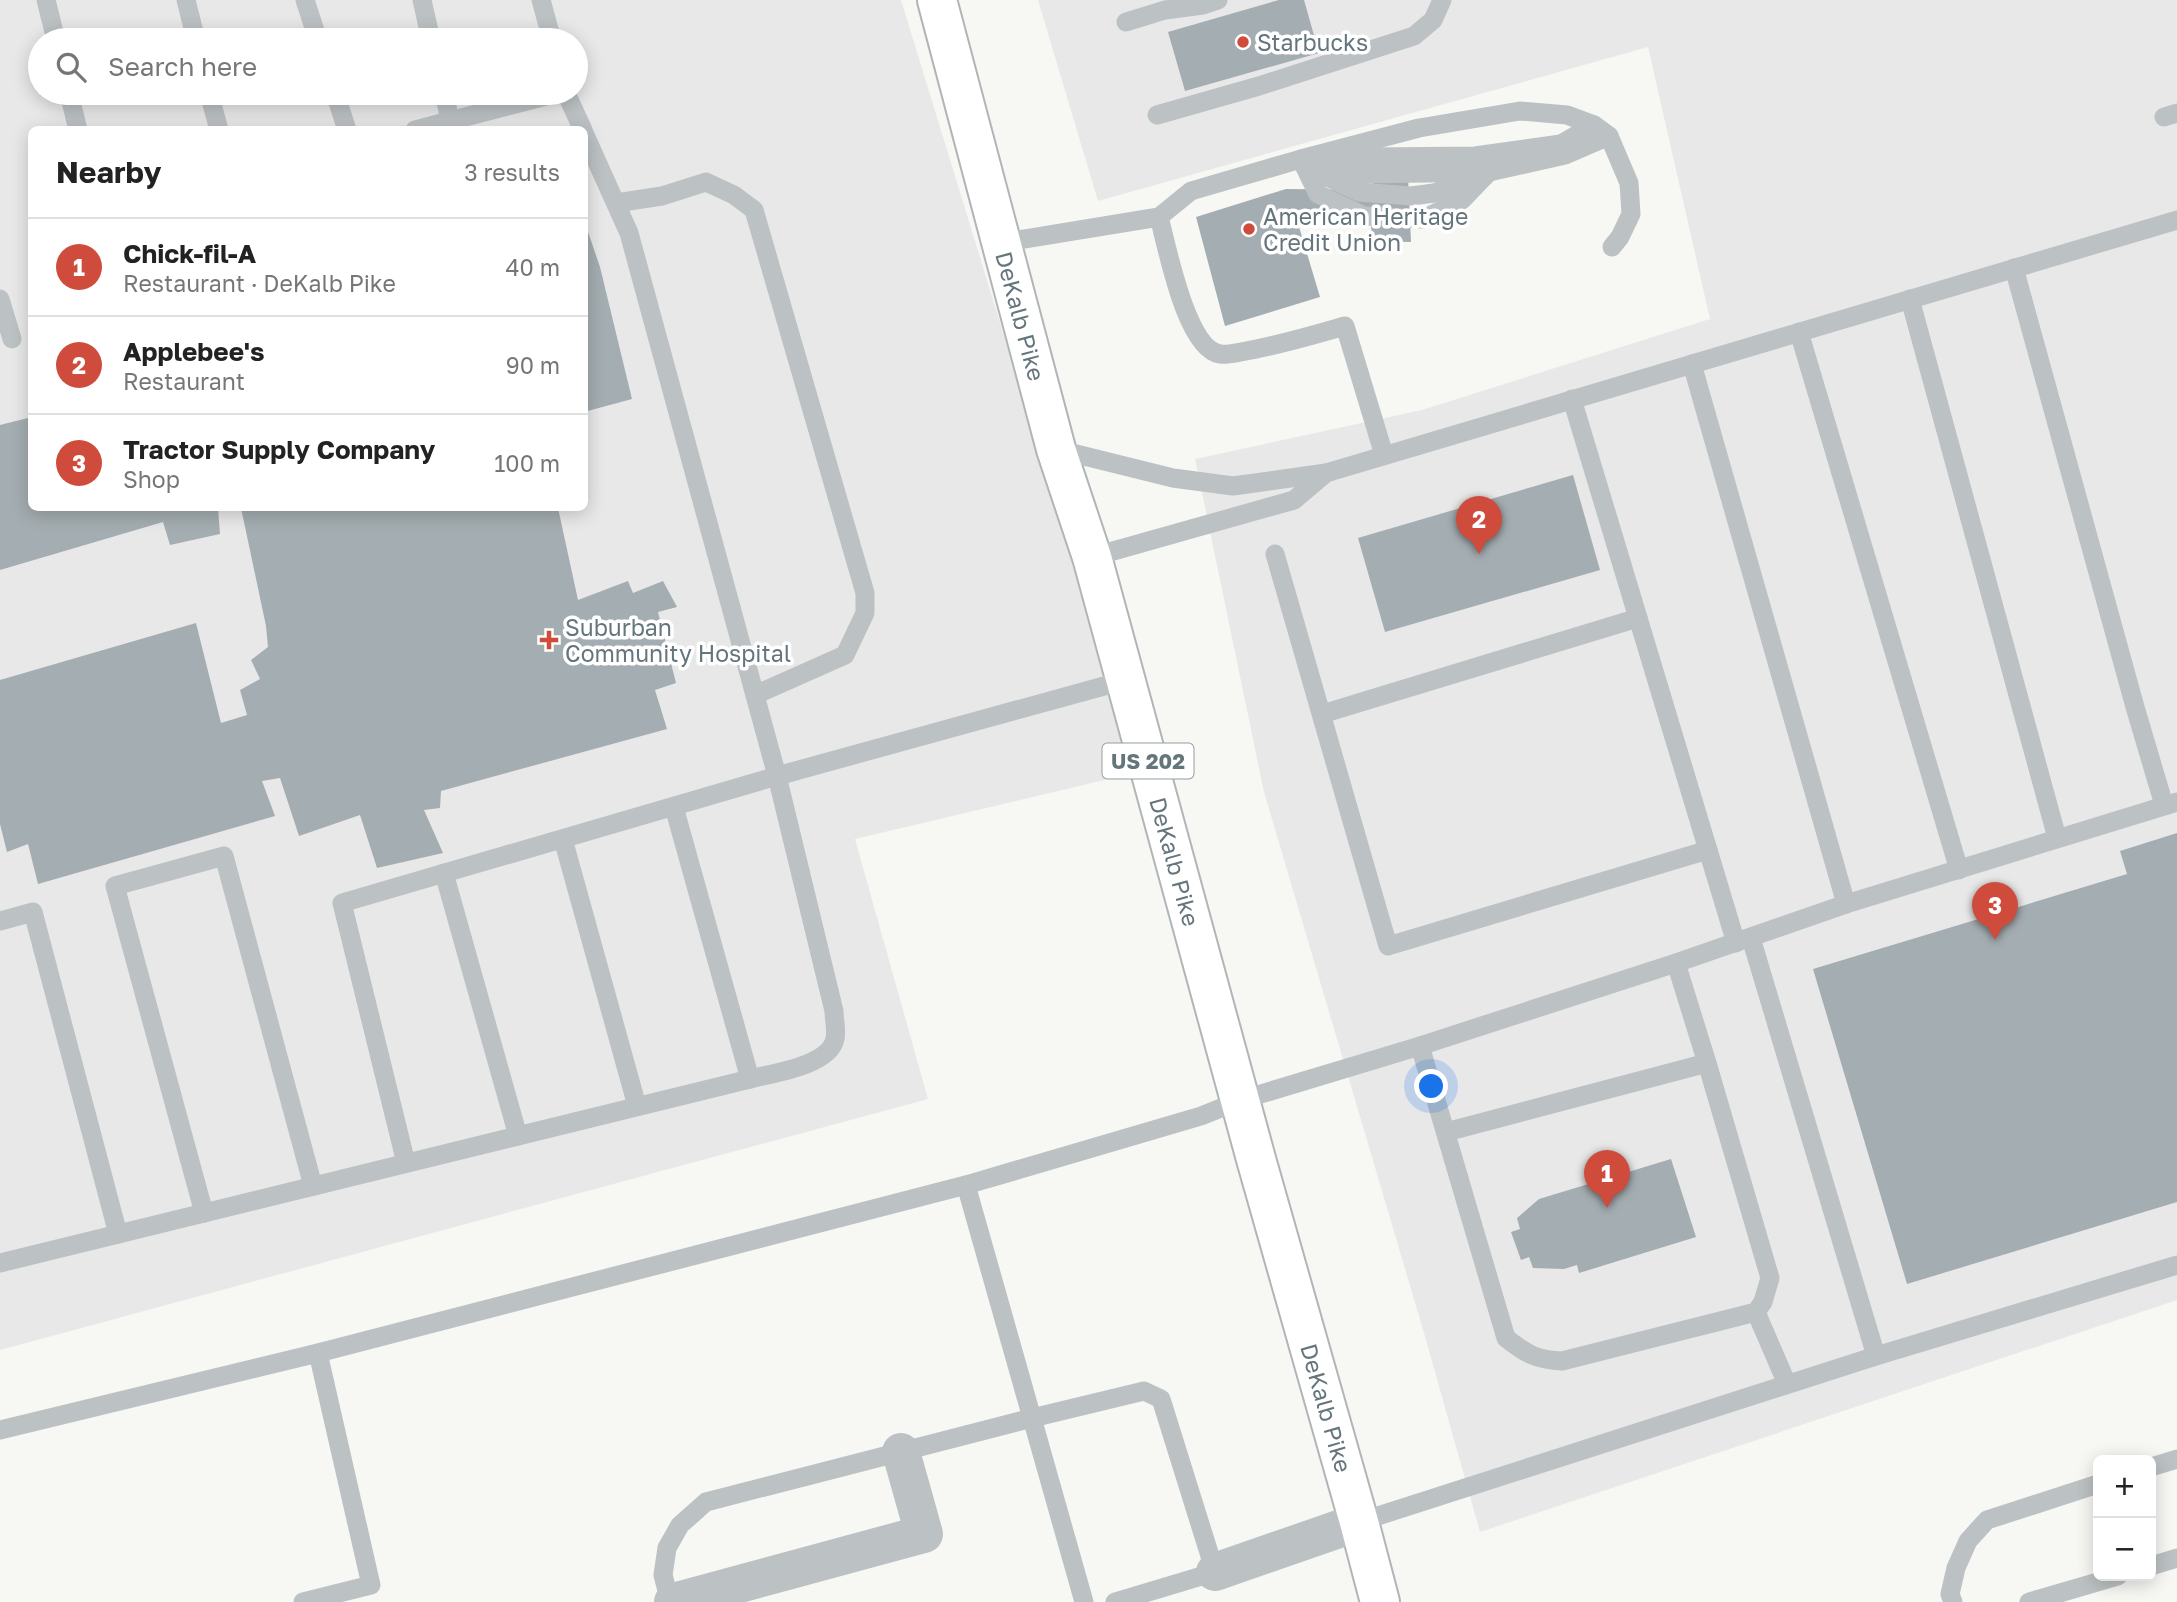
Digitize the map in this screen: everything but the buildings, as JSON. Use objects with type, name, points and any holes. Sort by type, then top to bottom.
[{"type":"highway","name":"DeKalb Pike","points":[[937,0],[1056,449],[1093,557],[1380,1602]]},
{"type":"street","points":[[672,1602],[924,1534],[901,1452]]},
{"type":"street","points":[[1215,1572],[1359,1522]]},
{"type":"lane","points":[[46,0],[53,28]]},
{"type":"lane","points":[[186,0],[193,28]]},
{"type":"lane","points":[[305,0],[314,28]]},
{"type":"lane","points":[[422,0],[428,28]]},
{"type":"lane","points":[[541,0],[549,28]]},
{"type":"lane","points":[[1126,22],[1165,10],[1203,5],[1218,0]]},
{"type":"lane","points":[[1157,115],[1259,86],[1414,36],[1433,20],[1442,0]]},
{"type":"lane","points":[[72,105],[77,126]]},
{"type":"lane","points":[[212,105],[218,126]]},
{"type":"lane","points":[[339,105],[346,126]]},
{"type":"lane","points":[[446,105],[450,120]]},
{"type":"lane","points":[[429,126],[510,105]]},
{"type":"lane","points":[[572,105],[581,126]]},
{"type":"lane","points":[[1000,243],[1158,217],[1191,191],[1419,128],[1520,111],[1567,115],[1601,130],[1629,183],[1631,214],[1612,247]]},
{"type":"lane","points":[[1334,150],[1372,157],[1475,156],[1561,144],[1601,130]]},
{"type":"lane","points":[[1301,159],[1364,174],[1489,172],[1565,155],[1601,130]]},
{"type":"lane","points":[[0,1262],[801,1066],[822,1057],[835,1040],[834,1011],[776,776],[629,233],[588,141]]},
{"type":"lane","points":[[1301,159],[1318,194],[1364,216],[1423,219],[1462,200],[1489,172]]},
{"type":"lane","points":[[617,203],[662,196],[706,182],[734,195],[754,211],[865,593],[865,614],[845,655],[755,695]]},
{"type":"lane","points":[[1158,217],[1169,264],[1193,330],[1200,342],[1212,351],[1221,355],[1275,346],[1345,327],[1384,455]]},
{"type":"lane","points":[[1056,449],[1173,478],[1233,486],[1326,472],[2177,220]]},
{"type":"lane","points":[[0,1430],[318,1353],[966,1185],[1201,1116],[1241,1100],[1420,1046],[1676,963],[1846,904],[2171,803],[2134,708],[2014,268]]},
{"type":"lane","points":[[0,299],[6,341],[28,334]]},
{"type":"lane","points":[[1910,299],[2057,838]]},
{"type":"lane","points":[[1799,332],[1959,870]]},
{"type":"lane","points":[[1692,364],[1846,904]]},
{"type":"lane","points":[[1572,399],[1708,850],[1744,940],[1876,1356]]},
{"type":"lane","points":[[1093,557],[1294,500],[1326,472]]},
{"type":"lane","points":[[1275,554],[1388,946],[1708,850]]},
{"type":"lane","points":[[1321,714],[1638,618]]},
{"type":"lane","points":[[406,1163],[342,903],[776,776],[1126,680]]},
{"type":"lane","points":[[674,807],[750,1079]]},
{"type":"lane","points":[[563,839],[637,1106]]},
{"type":"lane","points":[[204,1213],[115,886],[224,856],[313,1186]]},
{"type":"lane","points":[[444,873],[518,1136]]},
{"type":"lane","points":[[0,921],[33,912],[118,1234]]},
{"type":"lane","points":[[1420,1046],[1506,1339],[1522,1352],[1541,1360],[1562,1362],[1756,1312],[1763,1302],[1770,1278],[1676,963]]},
{"type":"lane","points":[[1446,1132],[1707,1063]]},
{"type":"lane","points":[[966,1185],[1084,1602]]},
{"type":"lane","points":[[1359,1522],[1876,1356],[2177,1265]]},
{"type":"lane","points":[[1756,1312],[1787,1384]]},
{"type":"lane","points":[[303,1602],[373,1593],[318,1353]]},
{"type":"lane","points":[[672,1602],[663,1575],[667,1549],[680,1525],[706,1502],[1144,1391],[1161,1399],[1215,1572],[1115,1602]]},
{"type":"lane","points":[[2156,1465],[2177,1459]]},
{"type":"lane","points":[[1953,1602],[1950,1594],[1956,1568],[1968,1541],[1987,1520],[2093,1486]]},
{"type":"lane","points":[[2156,1564],[2177,1558]]},
{"type":"lane","points":[[2029,1602],[2101,1581]]},
{"type":"shaded area","name":"Suburban Community Hospital","points":[[0,0],[901,0],[1138,772],[855,839],[928,1099],[0,1350]]},
{"type":"shaded area","points":[[1038,0],[2177,0],[2177,1300],[1480,1532],[1264,792],[1195,459],[1422,410],[1710,319],[1648,47],[1098,201]]},
{"type":"place","name":"Starbucks","points":[[1243,42]]},
{"type":"place","name":"American Heritage Credit Union","points":[[1249,229]]},
{"type":"place","name":"Applebee's","points":[[1479,554]]},
{"type":"place","name":"Suburban Community Hospital","points":[[549,640]]},
{"type":"place","name":"Tractor Supply Company","points":[[1995,940]]},
{"type":"place","name":"Chick-fil-A","points":[[1607,1208]]}]
